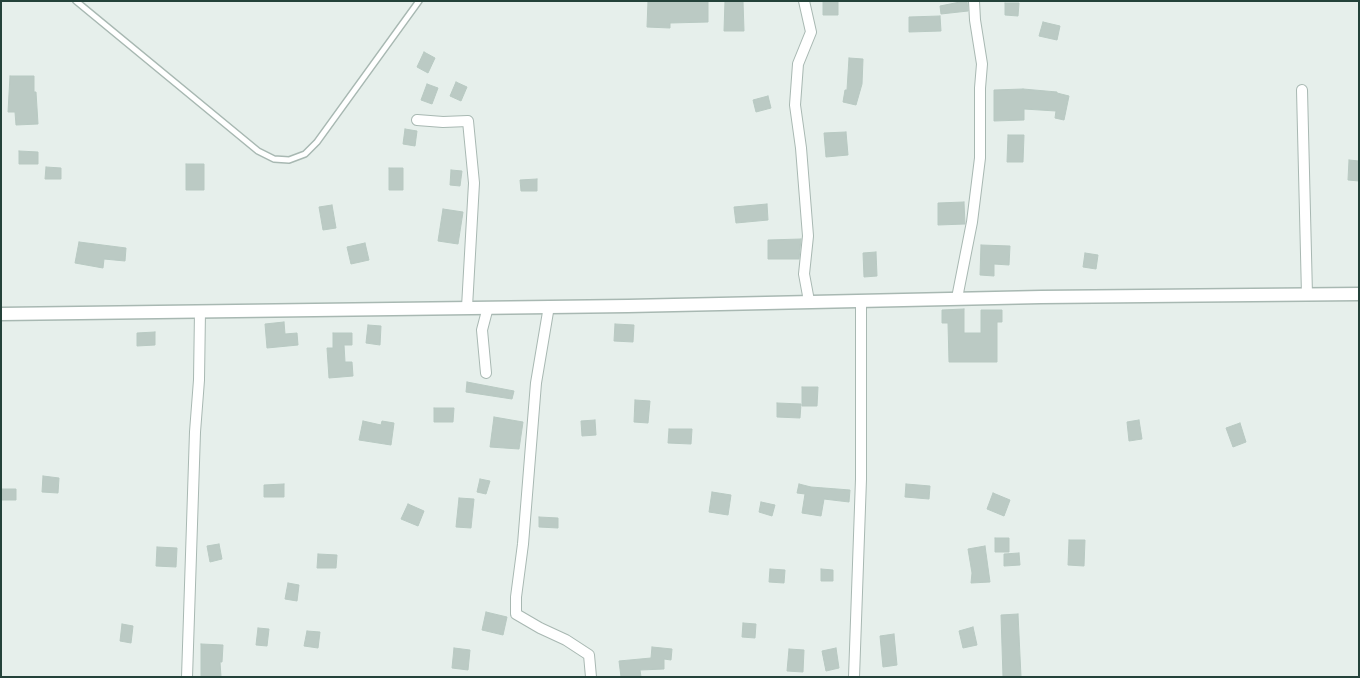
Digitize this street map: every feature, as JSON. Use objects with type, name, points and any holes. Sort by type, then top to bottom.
[{"type":"street","points":[[804,1],[811,32],[798,64],[795,105],[802,148],[808,236],[804,274],[809,301]]},
{"type":"street","points":[[957,298],[972,222],[980,158],[982,64],[974,1]]},
{"type":"street","points":[[1302,90],[1307,295]]},
{"type":"street","points":[[417,120],[468,121],[474,183],[467,307]]},
{"type":"street","points":[[1,314],[957,298],[1359,294]]},
{"type":"street","points":[[854,677],[860,479],[861,300]]},
{"type":"street","points":[[486,373],[482,330],[488,306]]},
{"type":"street","points":[[549,306],[536,383],[523,544],[516,596],[516,614],[566,640],[589,655],[591,677]]},
{"type":"street","points":[[187,677],[195,432],[200,380],[200,311]]},
{"type":"lane","points":[[76,1],[258,151],[274,159],[289,160],[304,154],[317,142],[419,1]]},
{"type":"building","points":[[648,1],[708,1],[708,22],[670,23],[670,28],[647,27]]},
{"type":"building","points":[[725,1],[743,1],[744,31],[724,31]]},
{"type":"building","points":[[823,1],[838,1],[838,15],[823,15]]},
{"type":"building","points":[[967,1],[968,11],[941,14],[940,6]]},
{"type":"building","points":[[1005,3],[1019,3],[1018,16],[1005,15]]},
{"type":"building","points":[[940,16],[941,31],[909,32],[909,17]]},
{"type":"building","points":[[1043,22],[1060,26],[1057,40],[1039,36]]},
{"type":"building","points":[[424,52],[435,58],[428,73],[417,67]]},
{"type":"building","points":[[849,58],[863,59],[862,84],[856,105],[843,102],[845,90],[847,90]]},
{"type":"building","points":[[10,76],[34,76],[38,124],[16,125],[15,112],[8,112]]},
{"type":"building","points":[[456,82],[467,87],[461,101],[450,96]]},
{"type":"building","points":[[427,84],[438,88],[432,104],[421,100]]},
{"type":"building","points":[[1023,89],[1057,92],[1069,96],[1064,120],[1055,118],[1056,111],[1024,109],[1024,120],[994,121],[994,90]]},
{"type":"building","points":[[768,96],[771,108],[756,112],[753,100]]},
{"type":"building","points":[[405,129],[417,131],[415,146],[403,144]]},
{"type":"building","points":[[846,132],[848,155],[826,157],[824,133]]},
{"type":"building","points":[[1008,135],[1024,135],[1023,162],[1007,162]]},
{"type":"building","points":[[19,151],[38,152],[38,164],[19,164]]},
{"type":"building","points":[[1349,160],[1359,161],[1359,181],[1348,180]]},
{"type":"building","points":[[186,164],[204,164],[204,190],[186,190]]},
{"type":"building","points":[[46,167],[61,168],[61,179],[45,179]]},
{"type":"building","points":[[389,168],[403,168],[403,190],[389,190]]},
{"type":"building","points":[[451,170],[462,171],[460,186],[450,185]]},
{"type":"building","points":[[537,179],[537,191],[521,191],[520,180]]},
{"type":"building","points":[[964,202],[965,224],[938,225],[938,203]]},
{"type":"building","points":[[767,204],[768,220],[736,223],[734,207]]},
{"type":"building","points":[[332,205],[336,228],[323,230],[319,207]]},
{"type":"building","points":[[443,209],[463,212],[458,244],[438,241]]},
{"type":"building","points":[[801,239],[799,259],[768,259],[768,240]]},
{"type":"building","points":[[79,242],[126,248],[125,261],[104,259],[103,268],[75,263]]},
{"type":"building","points":[[365,243],[369,260],[351,264],[347,247]]},
{"type":"building","points":[[981,245],[1010,246],[1009,265],[994,264],[994,276],[980,275]]},
{"type":"building","points":[[876,252],[877,276],[864,277],[863,253]]},
{"type":"building","points":[[1085,253],[1098,255],[1096,269],[1083,267]]},
{"type":"building","points":[[964,309],[964,333],[981,333],[981,310],[1002,310],[1002,322],[997,322],[997,362],[949,362],[948,323],[942,323],[942,310]]},
{"type":"building","points":[[284,322],[285,334],[297,333],[298,345],[267,348],[265,324]]},
{"type":"building","points":[[615,324],[634,325],[633,342],[614,341]]},
{"type":"building","points":[[368,325],[381,326],[380,345],[366,343]]},
{"type":"building","points":[[155,332],[155,345],[137,346],[137,333]]},
{"type":"building","points":[[333,333],[352,333],[352,345],[344,345],[345,362],[352,362],[353,376],[329,378],[327,348],[333,348]]},
{"type":"building","points":[[467,382],[514,391],[512,399],[466,392]]},
{"type":"building","points":[[802,387],[818,387],[817,406],[802,406]]},
{"type":"building","points":[[635,400],[650,401],[648,423],[634,422]]},
{"type":"building","points":[[777,403],[801,404],[800,418],[777,417]]},
{"type":"building","points":[[434,408],[454,408],[453,422],[434,422]]},
{"type":"building","points":[[494,417],[523,422],[519,449],[490,447]]},
{"type":"building","points":[[595,420],[596,435],[582,436],[581,421]]},
{"type":"building","points":[[1139,420],[1142,439],[1129,441],[1127,422]]},
{"type":"building","points":[[363,421],[381,425],[382,421],[394,423],[391,445],[359,440]]},
{"type":"building","points":[[1240,423],[1246,442],[1233,447],[1226,428]]},
{"type":"building","points":[[669,429],[692,429],[691,444],[668,443]]},
{"type":"building","points":[[43,476],[59,478],[58,493],[42,492]]},
{"type":"building","points":[[480,479],[490,481],[486,494],[477,492]]},
{"type":"building","points":[[284,484],[284,497],[264,497],[264,485]]},
{"type":"building","points":[[799,484],[811,487],[850,490],[849,502],[824,499],[821,516],[802,513],[805,494],[797,493]]},
{"type":"building","points":[[906,484],[930,486],[929,499],[905,497]]},
{"type":"building","points":[[1,489],[16,489],[16,500],[1,500]]},
{"type":"building","points":[[712,492],[731,495],[728,515],[709,512]]},
{"type":"building","points":[[993,493],[1010,500],[1004,516],[987,509]]},
{"type":"building","points":[[459,498],[474,499],[471,528],[456,527]]},
{"type":"building","points":[[761,502],[775,505],[772,516],[759,512]]},
{"type":"building","points":[[408,504],[424,511],[418,526],[401,519]]},
{"type":"building","points":[[539,517],[558,518],[558,528],[539,527]]},
{"type":"building","points":[[995,538],[1009,538],[1009,552],[995,552]]},
{"type":"building","points":[[1069,540],[1085,540],[1084,566],[1068,565]]},
{"type":"building","points":[[219,544],[222,559],[210,562],[207,546]]},
{"type":"building","points":[[985,546],[990,582],[971,583],[972,573],[968,549]]},
{"type":"building","points":[[157,547],[177,548],[176,567],[156,566]]},
{"type":"building","points":[[1019,553],[1020,565],[1004,566],[1004,554]]},
{"type":"building","points":[[318,554],[337,555],[336,568],[317,568]]},
{"type":"building","points":[[770,569],[785,570],[784,583],[769,582]]},
{"type":"building","points":[[821,569],[833,570],[833,581],[821,581]]},
{"type":"building","points":[[288,583],[299,585],[297,601],[285,599]]},
{"type":"building","points":[[486,612],[507,617],[503,635],[482,630]]},
{"type":"building","points":[[1018,614],[1021,677],[1003,677],[1001,615]]},
{"type":"building","points":[[743,623],[756,624],[755,638],[742,637]]},
{"type":"building","points":[[122,624],[133,626],[131,643],[120,641]]},
{"type":"building","points":[[973,627],[977,645],[963,648],[959,631]]},
{"type":"building","points":[[258,628],[269,629],[267,646],[256,645]]},
{"type":"building","points":[[307,631],[320,632],[318,648],[304,646]]},
{"type":"building","points":[[894,634],[897,665],[883,667],[880,636]]},
{"type":"building","points":[[201,644],[223,645],[222,662],[220,662],[221,677],[201,677]]},
{"type":"building","points":[[652,647],[672,649],[671,660],[664,659],[664,669],[640,670],[641,677],[621,677],[619,661],[651,658]]},
{"type":"building","points":[[454,648],[470,650],[468,670],[452,668]]},
{"type":"building","points":[[836,648],[839,668],[826,671],[822,651]]},
{"type":"building","points":[[789,649],[804,650],[803,672],[787,671]]}]
